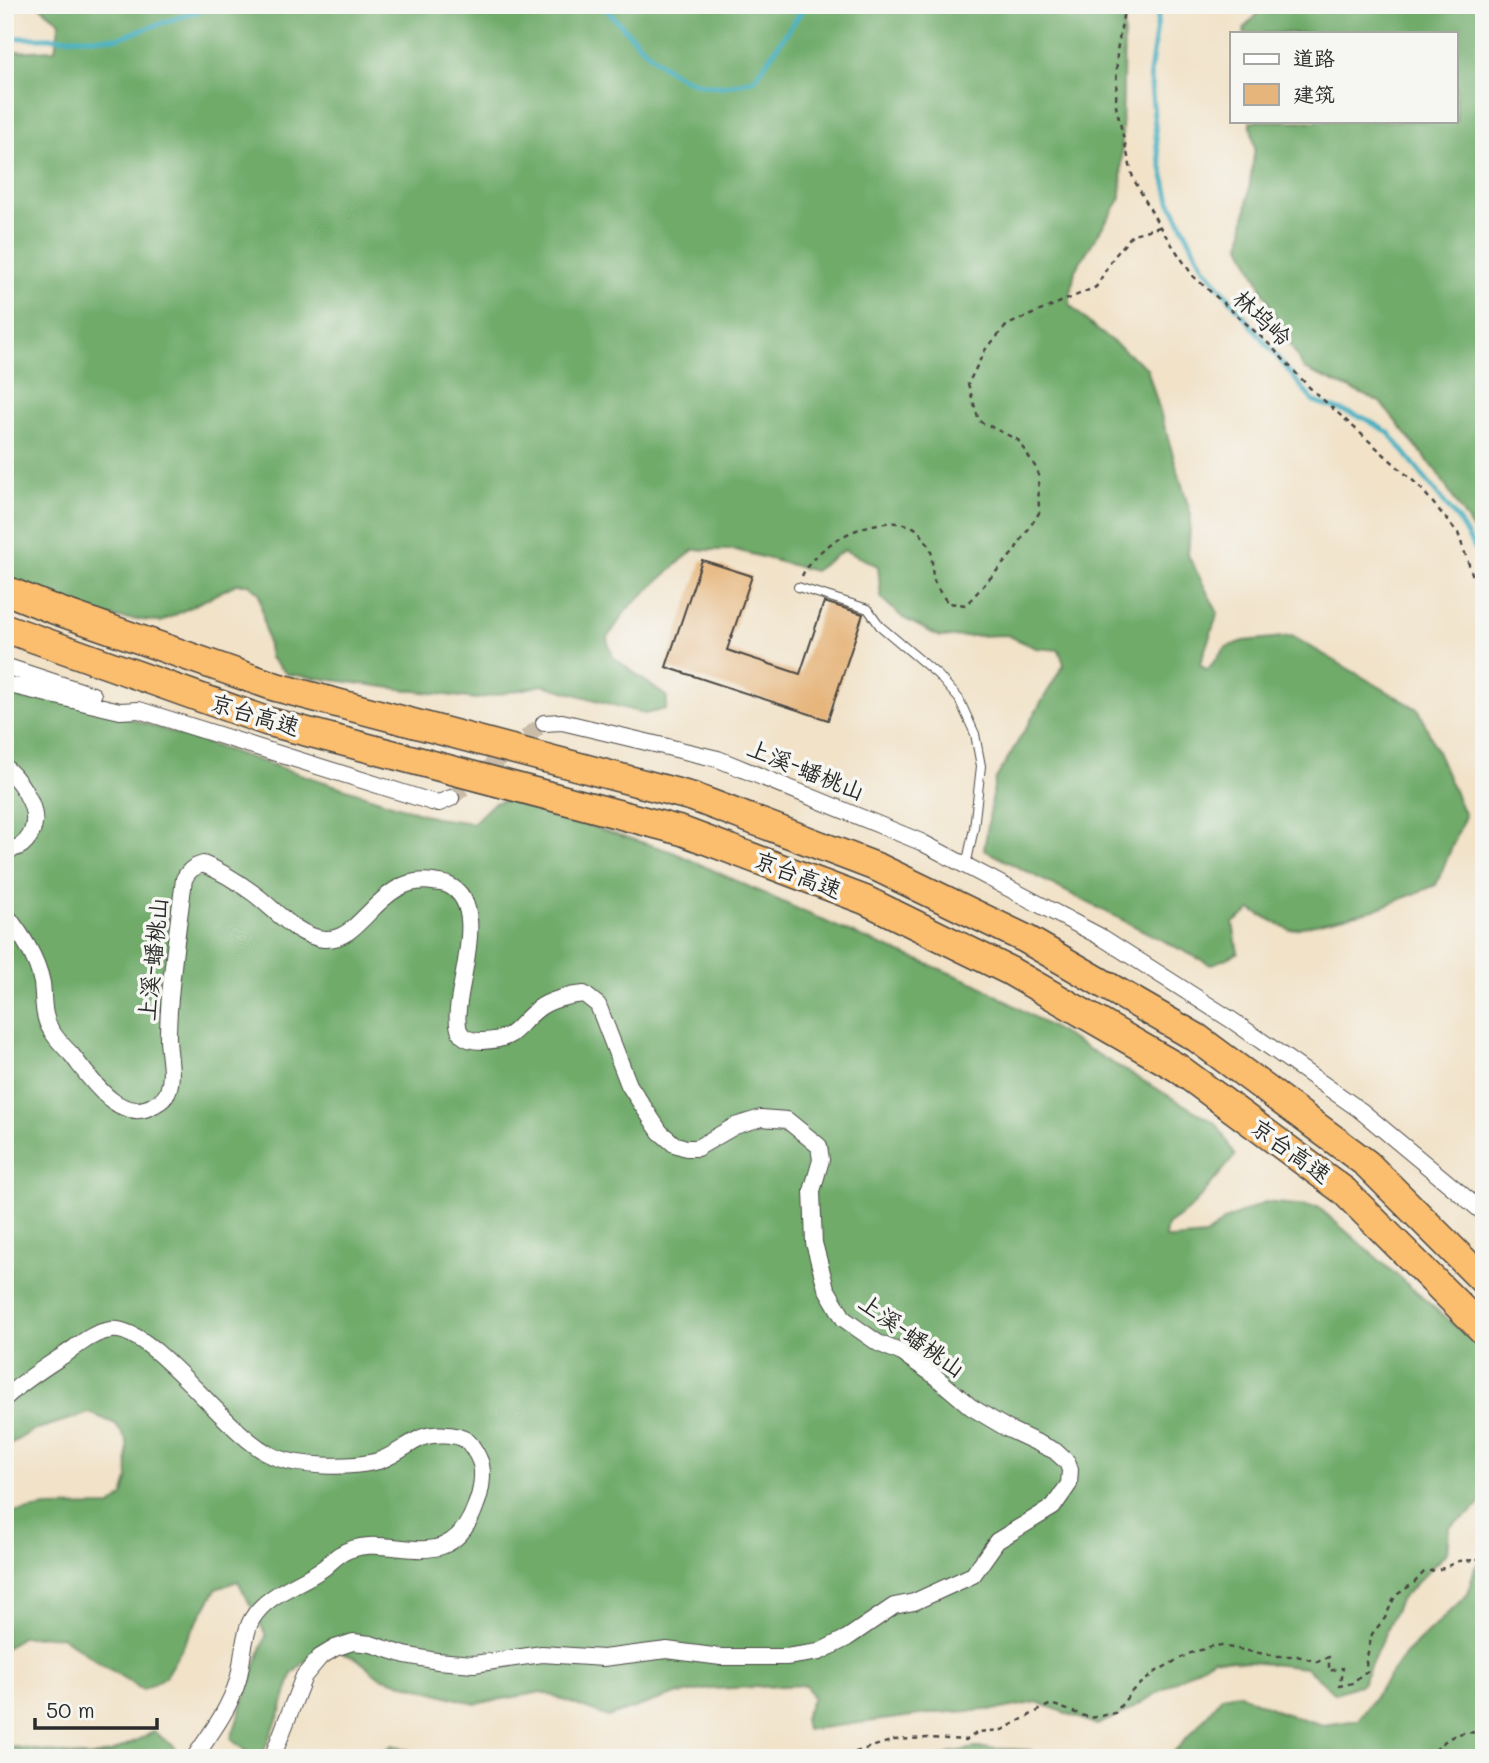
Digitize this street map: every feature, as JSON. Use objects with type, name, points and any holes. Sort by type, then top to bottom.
[{"type":"highway","name":"京台高速","points":[[5,590],[62,613],[276,687],[693,797],[879,868],[1026,939],[1197,1038],[1367,1164],[1484,1280]]},
{"type":"highway","name":"京台高速","points":[[5,628],[266,721],[682,831],[865,900],[1010,971],[1178,1068],[1344,1191],[1484,1331]]},
{"type":"street","points":[[5,666],[432,802],[439,803],[451,798]]},
{"type":"street","points":[[5,684],[120,710],[139,710]]},
{"type":"street","name":"上溪-蟠桃山","points":[[544,723],[562,722],[718,759],[921,842],[1103,938],[1233,1021],[1360,1110],[1484,1213]]},
{"type":"street","points":[[5,766],[26,790],[34,815],[33,828],[22,846],[11,850],[5,848]]},
{"type":"street","name":"上溪-蟠桃山","points":[[5,913],[35,961],[50,1030],[105,1096],[133,1109],[148,1109],[164,1100],[169,1089],[169,1010],[184,879],[188,872],[203,864],[233,879],[294,926],[311,936],[326,939],[338,937],[350,930],[392,891],[409,883],[426,881],[449,885],[460,895],[467,908],[470,924],[467,962],[457,1015],[457,1027],[463,1037],[475,1041],[500,1041],[514,1033],[540,1007],[573,995],[584,994],[598,1004],[629,1085],[660,1132],[674,1144],[697,1148],[735,1126],[761,1118],[787,1121],[804,1132],[819,1146],[821,1160],[812,1191],[814,1243],[825,1289],[844,1320],[878,1343],[902,1353],[932,1373],[971,1407],[1008,1429],[1055,1451],[1067,1462],[1070,1470],[1069,1484],[1053,1507],[997,1541],[973,1575],[914,1602],[894,1606],[847,1638],[819,1653],[786,1657],[721,1657],[667,1650],[603,1658],[542,1654],[474,1664],[437,1661],[405,1655],[371,1644],[353,1643],[335,1648],[320,1657],[304,1676],[272,1758]]},
{"type":"street","points":[[5,1398],[19,1385],[93,1335],[112,1330],[128,1332],[166,1360],[249,1442],[275,1457],[314,1466],[376,1462],[424,1437],[450,1435],[468,1441],[481,1461],[481,1493],[471,1522],[452,1542],[425,1549],[364,1546],[341,1553],[325,1567],[262,1605],[251,1620],[237,1682],[221,1721],[194,1758]]},
{"type":"lane","points":[[798,587],[868,609],[880,626],[938,675],[959,699],[975,734],[981,766],[974,828],[966,866]]},
{"type":"path","name":"林坞岭","points":[[1125,5],[1117,51],[1115,106],[1133,178],[1160,228],[1193,276],[1269,344],[1309,387],[1419,486],[1458,533],[1484,608]]},
{"type":"path","points":[[798,587],[807,564],[831,544],[860,528],[883,522],[914,527],[930,546],[933,579],[948,603],[966,605],[1012,554],[1039,513],[1038,471],[1018,440],[979,421],[968,384],[985,350],[1007,325],[1096,287],[1113,258],[1133,234],[1160,228]]},
{"type":"path","points":[[836,1758],[894,1740],[966,1740],[978,1732],[1002,1730],[1052,1704],[1090,1718],[1115,1713],[1133,1690],[1157,1671],[1188,1654],[1216,1645],[1275,1656],[1297,1656],[1317,1662],[1329,1657],[1329,1671],[1343,1668],[1339,1686],[1353,1683],[1363,1672],[1367,1672],[1366,1661],[1372,1634],[1385,1618],[1395,1596],[1424,1572],[1441,1569],[1459,1561],[1477,1560],[1484,1550]]},
{"type":"path","points":[[1428,1758],[1443,1740],[1469,1731],[1484,1734]]},
{"type":"green space","points":[[38,5],[1129,5],[1124,24],[1121,198],[1075,270],[1069,304],[1091,325],[1147,368],[1191,515],[1188,555],[1218,613],[1200,664],[1207,670],[1226,647],[1244,641],[1292,636],[1419,710],[1465,816],[1436,885],[1374,910],[1290,930],[1251,910],[1233,923],[1238,953],[1211,965],[984,850],[995,780],[1064,664],[1059,650],[1036,648],[1007,635],[940,637],[903,618],[881,598],[878,566],[844,550],[814,571],[736,550],[693,550],[627,609],[607,639],[613,657],[667,697],[666,709],[645,714],[543,685],[476,699],[287,674],[270,658],[259,593],[249,584],[236,584],[161,622],[100,616],[5,578],[5,52],[55,50],[60,22]]},
{"type":"green space","points":[[1266,5],[1484,5],[1484,548],[1437,472],[1380,402],[1304,369],[1241,245],[1255,148],[1250,122],[1458,122],[1458,32],[1244,32],[1245,27]]},
{"type":"green space","points":[[5,668],[125,717],[435,818],[473,823],[494,803],[506,800],[673,852],[844,930],[977,984],[1217,1124],[1235,1156],[1191,1208],[1167,1225],[1165,1237],[1171,1239],[1205,1236],[1225,1220],[1265,1202],[1318,1207],[1484,1351],[1484,1441],[1476,1450],[1484,1478],[1481,1500],[1472,1512],[1449,1527],[1447,1552],[1400,1600],[1362,1684],[1335,1693],[1306,1668],[1214,1658],[1126,1712],[1097,1725],[1037,1702],[1002,1709],[936,1713],[806,1730],[804,1718],[813,1698],[806,1685],[710,1689],[673,1695],[608,1717],[542,1692],[475,1704],[380,1677],[356,1658],[344,1654],[334,1642],[314,1653],[292,1674],[281,1711],[263,1753],[254,1758],[231,1739],[266,1635],[238,1581],[216,1589],[165,1677],[143,1690],[61,1636],[21,1637],[5,1648],[5,1514],[47,1507],[111,1506],[123,1496],[128,1479],[127,1442],[116,1424],[90,1413],[34,1430],[5,1447]]},
{"type":"green space","points":[[1484,1557],[1484,1758],[1168,1758],[1222,1696],[1238,1693],[1280,1712],[1323,1725],[1358,1720],[1405,1654],[1468,1594],[1475,1567]]},
{"type":"green space","points":[[154,1732],[175,1747],[172,1758],[5,1758],[5,1746],[88,1757],[110,1753]]},
{"type":"green space","points":[[392,1745],[433,1758],[374,1758]]},
{"type":"green space","points":[[975,1748],[1030,1750],[1043,1758],[939,1758]]},
{"type":"building","points":[[702,560],[752,576],[727,650],[800,674],[824,602],[863,614],[828,720],[666,667]]},
{"type":"waterway","points":[[5,38],[118,38],[216,5]]},
{"type":"waterway","points":[[602,5],[641,46],[670,71],[704,85],[723,86],[755,79],[803,9],[812,5]]},
{"type":"waterway","points":[[902,5],[909,5]]},
{"type":"waterway","points":[[1160,5],[1150,73],[1157,147],[1170,201],[1203,266],[1313,401],[1364,418],[1389,433],[1458,520],[1484,564]]},
{"type":"tunnel","points":[[451,798],[544,723]]}]
